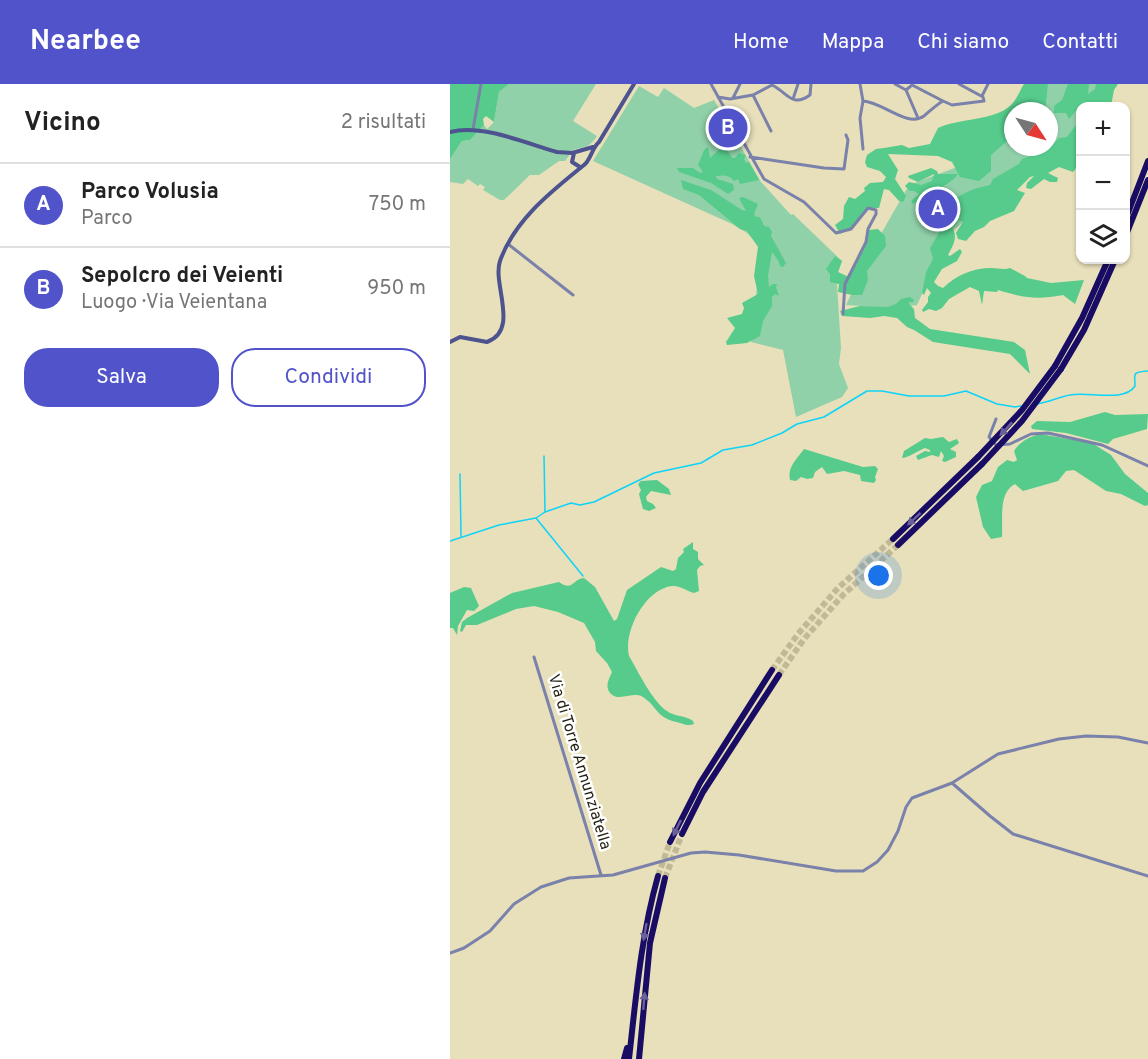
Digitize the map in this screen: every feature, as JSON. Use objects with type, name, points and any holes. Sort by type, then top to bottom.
[{"type":"highway","points":[[1128,210],[1148,161]]},
{"type":"highway","points":[[1130,223],[1148,180]]},
{"type":"highway","points":[[893,539],[978,457],[1058,368],[1106,264]]},
{"type":"highway","points":[[898,545],[982,464],[1027,416],[1084,330],[1113,264]]},
{"type":"highway","points":[[670,842],[700,783],[772,670]]},
{"type":"highway","points":[[682,834],[703,792],[779,675]]},
{"type":"highway","points":[[629,1059],[649,907],[662,877],[650,943],[639,1059]]},
{"type":"highway","points":[[624,1059],[633,1021]]},
{"type":"street","points":[[473,129],[481,84]]},
{"type":"street","points":[[450,132],[473,129],[557,152],[582,151],[599,142],[634,84]]},
{"type":"street","points":[[711,84],[765,181],[804,202],[833,232],[841,233],[849,230],[868,207],[876,210],[866,241],[845,284],[843,314]]},
{"type":"street","points":[[733,98],[740,84]]},
{"type":"street","points":[[793,100],[798,84]]},
{"type":"street","points":[[718,97],[733,98],[753,95],[768,85],[776,87],[793,100],[800,100],[810,95],[811,84]]},
{"type":"street","points":[[860,84],[864,101],[860,118],[863,149]]},
{"type":"street","points":[[959,84],[983,99]]},
{"type":"street","points":[[983,99],[988,84]]},
{"type":"street","points":[[897,85],[906,90],[918,118]]},
{"type":"street","points":[[906,90],[912,85],[951,105],[983,99]]},
{"type":"street","points":[[753,95],[771,131]]},
{"type":"street","points":[[864,101],[879,104],[899,116],[912,120],[943,100]]},
{"type":"street","points":[[750,157],[844,169],[848,140],[846,135]]},
{"type":"street","points":[[450,342],[462,337],[487,342],[497,334],[504,314],[498,269],[508,244],[526,216],[585,165],[593,146]]},
{"type":"street","points":[[582,151],[587,159]]},
{"type":"street","points":[[557,152],[580,167]]},
{"type":"street","points":[[571,176],[574,153]]},
{"type":"street","points":[[508,244],[573,296]]},
{"type":"street","points":[[996,419],[989,435],[996,445],[1010,444],[1031,434],[1048,433],[1099,444],[1148,466]]},
{"type":"street","name":"Via di Torre Annunziatella","points":[[534,657],[601,875]]},
{"type":"street","points":[[450,953],[464,948],[490,931],[514,904],[533,891],[549,884],[569,878],[613,875],[674,857],[705,852],[784,861],[836,871],[863,871],[877,862],[888,850],[910,800],[952,783],[1000,753],[1059,740],[1110,736],[1148,743]]},
{"type":"street","points":[[952,783],[1013,834],[1148,876]]},
{"type":"green space","points":[[450,84],[509,84],[499,92],[494,122],[486,116],[483,119],[484,125],[470,140],[462,141],[450,159]]},
{"type":"green space","points":[[509,84],[596,84],[573,121],[597,136],[589,145],[573,150],[565,161],[559,161],[539,175],[530,175],[504,200],[500,200],[483,190],[485,187],[480,184],[478,186],[468,179],[463,184],[450,182],[450,159],[462,141],[470,140],[484,125],[487,129],[494,122],[499,92]]},
{"type":"green space","points":[[1024,84],[1048,84],[1046,102],[1014,102]]},
{"type":"green space","points":[[1045,84],[1101,84],[1084,102],[1076,102],[1076,152],[1015,180],[950,233],[917,305],[894,308],[846,305],[874,246],[909,185],[960,166],[1004,138],[1004,156],[1058,156],[1058,102],[1038,102]]},
{"type":"green space","points":[[1068,84],[1089,84],[1088,94],[1095,89],[1096,84],[1118,84],[1114,90],[1112,102],[1076,102],[1076,111],[1069,119],[1066,113],[1058,113],[1058,103],[1062,100]]},
{"type":"green space","points":[[639,86],[658,97],[664,88],[694,108],[714,100],[761,182],[791,215],[793,214],[842,261],[837,285],[841,348],[839,364],[848,388],[842,397],[796,417],[783,350],[751,342],[761,248],[747,233],[593,161]]},
{"type":"green space","points":[[1004,110],[1004,144],[991,155],[991,171],[979,181],[960,177],[952,162],[938,156],[888,154],[898,170],[895,179],[906,196],[903,202],[899,201],[889,190],[884,189],[879,208],[869,208],[851,228],[840,234],[835,225],[843,219],[844,206],[849,197],[855,199],[865,191],[864,188],[870,183],[883,182],[886,177],[880,171],[867,167],[865,162],[867,155],[876,149],[902,145],[909,148],[930,144],[938,128]]},
{"type":"green space","points":[[1076,125],[1076,168],[1073,172],[1059,167],[1048,173],[1058,178],[1057,182],[1044,179],[1031,189],[1026,188],[1027,183],[1034,176],[1030,177],[1017,190],[1025,193],[1014,211],[990,221],[975,231],[966,241],[958,239],[956,233],[963,222],[959,220],[954,227],[952,217],[946,214],[945,210],[949,204],[965,193],[990,185],[993,179],[1019,164],[1022,159],[1031,156],[1058,156],[1058,139],[1067,137]]},
{"type":"green space","points":[[724,145],[732,158],[739,153],[746,155],[744,159],[746,163],[749,162],[759,180],[740,184],[738,179],[734,181],[726,176],[716,176],[717,179],[733,184],[734,190],[728,194],[711,183],[679,172],[677,168],[693,168],[700,173],[703,172],[698,165],[704,150],[708,147],[710,158]]},
{"type":"green space","points":[[931,168],[938,174],[958,174],[944,186],[913,204],[911,201],[919,194],[910,191],[905,186],[909,182],[921,185],[932,181],[934,174],[918,182],[908,176]]},
{"type":"green space","points":[[681,180],[711,190],[742,210],[746,211],[739,198],[743,197],[758,204],[754,214],[760,217],[764,226],[769,227],[772,232],[771,236],[786,263],[783,267],[780,266],[772,252],[768,276],[769,287],[777,284],[779,296],[775,294],[772,297],[772,306],[763,321],[760,336],[747,343],[727,345],[726,342],[735,328],[727,318],[742,314],[744,308],[742,303],[758,294],[754,276],[758,247],[747,231],[740,229],[699,195],[683,189]]},
{"type":"green space","points":[[945,223],[950,223],[955,236],[948,255],[960,249],[962,252],[957,261],[942,269],[934,282],[938,286],[943,288],[959,276],[978,269],[1010,268],[1027,278],[1051,283],[1084,280],[1075,304],[1063,295],[1031,297],[998,290],[997,292],[984,291],[982,305],[979,291],[970,287],[949,299],[942,308],[923,312],[931,293],[927,288],[924,295],[922,293],[926,272],[933,259],[930,248]]},
{"type":"green space","points":[[878,229],[885,236],[886,246],[867,271],[868,280],[862,295],[838,292],[839,284],[830,282],[830,274],[826,269],[835,256],[842,261],[838,272],[849,277],[864,249],[869,230]]},
{"type":"green space","points":[[910,297],[914,300],[909,304],[914,309],[915,318],[930,329],[1014,342],[1025,350],[1030,374],[1010,354],[933,342],[907,327],[897,318],[842,316],[840,311],[860,306],[888,307],[901,299]]},
{"type":"green space","points":[[1105,412],[1115,415],[1148,414],[1147,429],[1113,439],[1108,444],[1066,433],[1032,429],[1031,426],[1037,421],[1070,422]]},
{"type":"green space","points":[[1040,434],[1092,443],[1111,455],[1125,474],[1148,493],[1148,505],[1145,506],[1121,494],[1106,491],[1074,470],[1066,471],[1058,481],[1023,491],[1015,484],[1010,488],[1002,507],[1002,537],[991,539],[983,527],[976,497],[982,485],[992,481],[998,467],[1007,460],[1014,462],[1017,460],[1014,451],[1019,445]]},
{"type":"green space","points":[[943,437],[949,442],[957,439],[959,443],[950,449],[956,452],[956,457],[942,461],[944,456],[941,451],[939,457],[932,455],[918,460],[916,456],[925,451],[930,452],[925,448],[902,458],[904,451],[925,438]]},
{"type":"green space","points":[[804,449],[863,467],[875,466],[878,469],[876,480],[874,483],[861,481],[860,475],[844,471],[827,474],[822,467],[815,472],[813,478],[801,477],[796,481],[790,480],[791,467]]},
{"type":"green space","points":[[657,480],[669,489],[671,495],[651,491],[646,497],[647,501],[656,508],[649,511],[643,509],[638,484],[641,481]]},
{"type":"green space","points":[[693,542],[693,549],[698,552],[698,559],[704,565],[697,570],[699,591],[694,593],[672,586],[653,595],[638,613],[629,635],[628,646],[629,656],[661,706],[673,714],[690,719],[694,724],[685,725],[666,718],[639,695],[618,697],[611,694],[607,686],[612,672],[596,651],[595,642],[584,623],[558,612],[534,606],[516,609],[477,625],[466,625],[462,632],[460,631],[462,622],[467,618],[512,593],[559,582],[567,586],[584,578],[595,587],[614,621],[617,619],[627,590],[661,567],[673,571],[676,569],[678,558],[684,552],[683,549]]},
{"type":"green space","points":[[464,587],[471,588],[479,606],[474,611],[467,610],[458,626],[457,635],[453,628],[450,628],[450,593]]},
{"type":"waterway","points":[[1037,404],[1078,394],[1123,394],[1135,386],[1136,373],[1148,371]]},
{"type":"waterway","points":[[450,541],[499,525],[536,518],[545,512],[571,503],[580,505],[594,502],[654,473],[701,463],[723,450],[752,445],[782,433],[797,424],[824,417],[867,391],[909,396],[944,396],[966,391],[997,404],[1021,406]]},
{"type":"waterway","points":[[544,456],[545,512]]},
{"type":"waterway","points":[[460,474],[461,536]]},
{"type":"waterway","points":[[536,518],[583,576]]},
{"type":"tunnel","points":[[772,670],[798,634],[838,588],[893,539]]},
{"type":"tunnel","points":[[779,675],[804,639],[843,595],[898,545]]},
{"type":"tunnel","points":[[665,878],[682,834]]},
{"type":"tunnel","points":[[658,876],[670,842]]},
{"type":"place","name":"Sepolcro dei Veienti","points":[[728,128]]},
{"type":"place","name":"Parco Volusia","points":[[938,209]]}]
